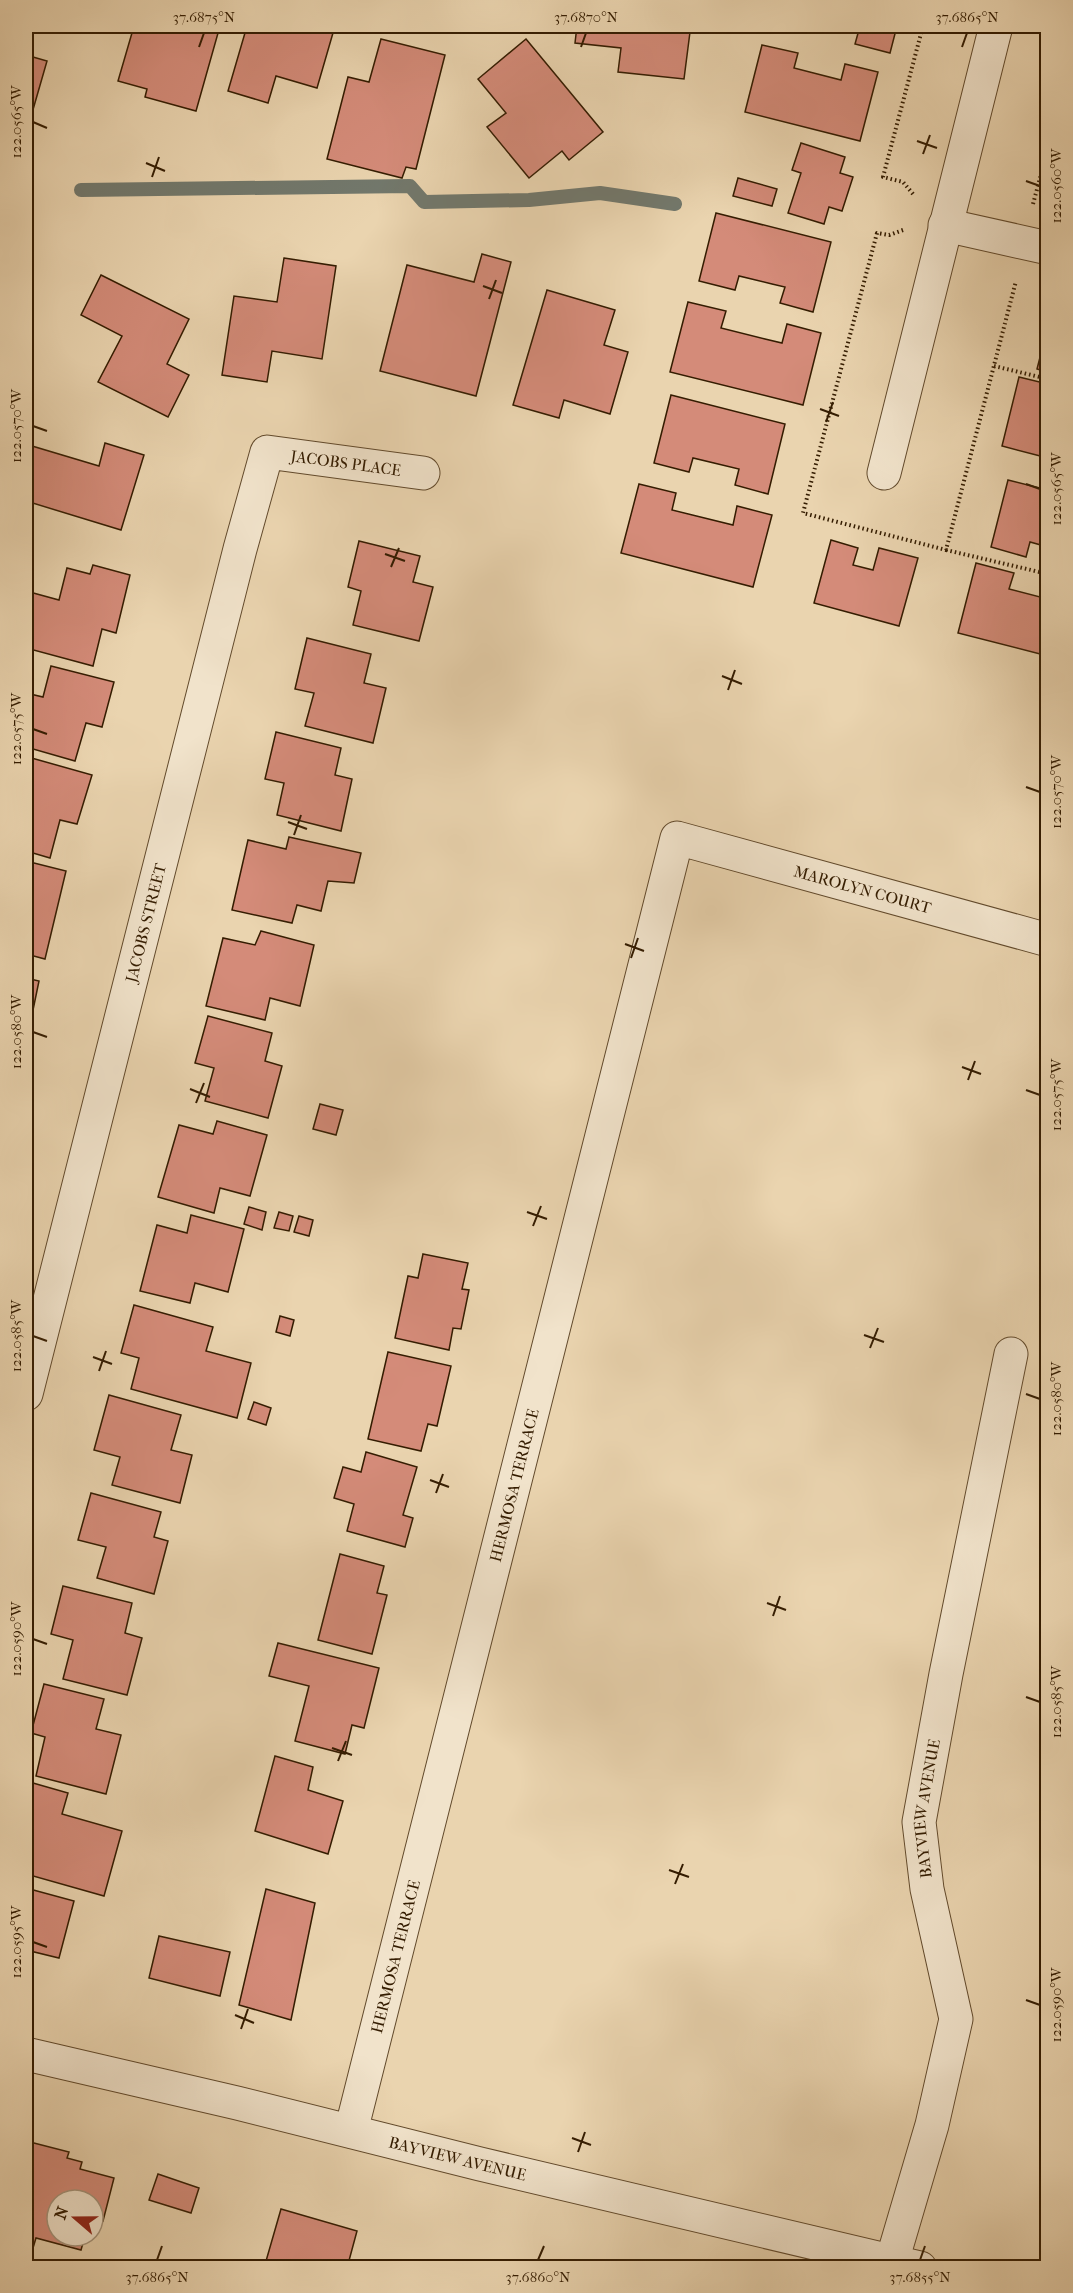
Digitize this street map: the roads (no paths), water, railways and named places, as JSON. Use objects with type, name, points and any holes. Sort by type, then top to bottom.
[{"type":"street","points":[[884,473],[996,26]]},
{"type":"street","points":[[945,225],[1047,248]]},
{"type":"street","name":"JACOBS PLACE","points":[[267,452],[423,473]]},
{"type":"street","name":"JACOBS STREET","points":[[26,1394],[237,561],[267,452]]},
{"type":"street","name":"MAROLYN COURT","points":[[678,838],[1047,940]]},
{"type":"street","name":"HERMOSA TERRACE","points":[[351,2131],[678,838]]},
{"type":"street","name":"BAYVIEW AVENUE","points":[[26,2054],[906,2264],[932,2125],[956,2019],[927,1889],[919,1822],[946,1674],[1011,1354]]},
{"type":"waterway","points":[[81,190],[410,186],[424,202],[529,200],[600,193],[675,204]]}]
